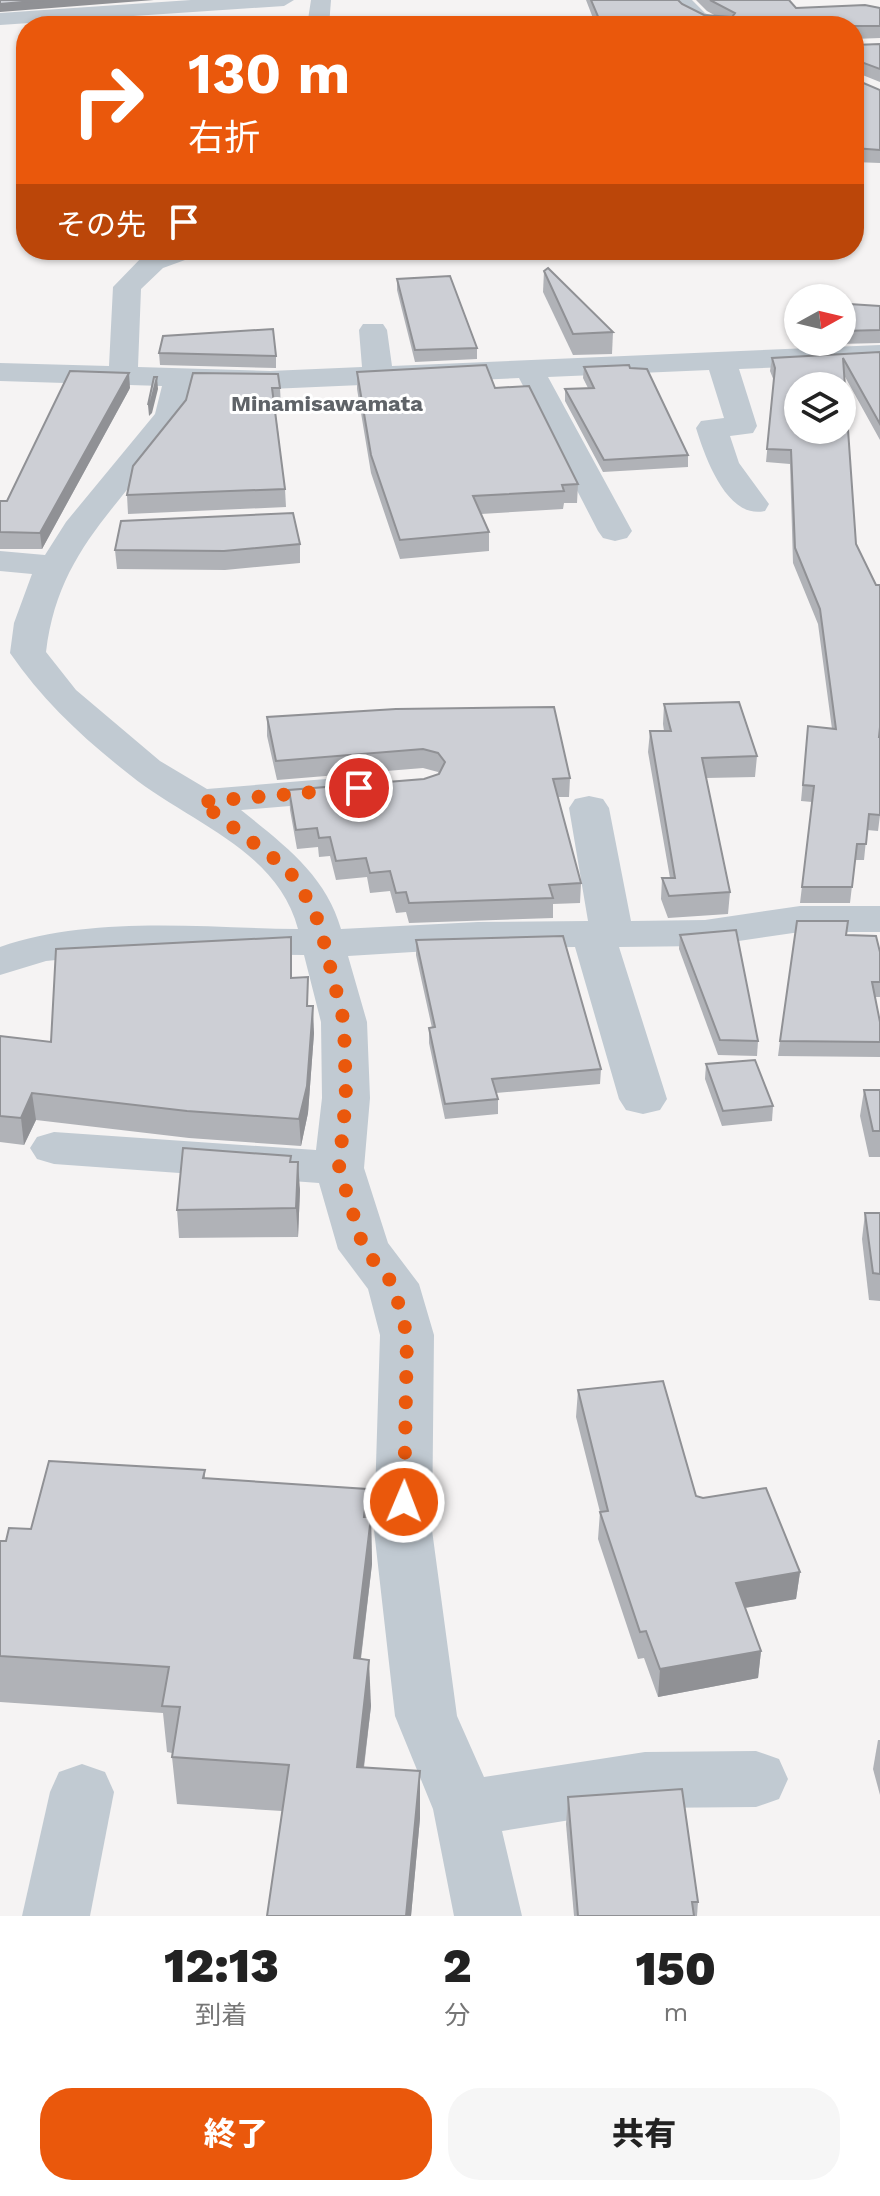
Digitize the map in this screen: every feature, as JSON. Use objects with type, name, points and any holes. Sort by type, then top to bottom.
[{"type":"street","points":[[23,16],[81,7],[284,0]]},
{"type":"street","points":[[680,0],[697,16]]},
{"type":"street","points":[[0,40],[10,24],[4,19]]},
{"type":"street","points":[[123,376],[127,287],[146,260]]},
{"type":"street","points":[[373,330],[378,376]]},
{"type":"street","points":[[0,372],[179,378],[378,376],[880,354]]},
{"type":"street","points":[[721,360],[742,426],[712,428],[723,464],[753,504]]},
{"type":"street","points":[[528,368],[615,531]]},
{"type":"street","points":[[179,378],[170,416],[85,541],[44,583],[32,623],[28,653],[63,698],[146,769],[200,802],[288,869],[314,909],[344,1022],[346,1098],[339,1168],[364,1249],[393,1284],[407,1335],[403,1530],[426,1716],[465,1809],[488,1916]]},
{"type":"street","points":[[0,561],[85,541]]},
{"type":"street","points":[[200,802],[391,786]]},
{"type":"street","points":[[589,808],[602,934],[643,1099]]},
{"type":"street","points":[[0,962],[40,948],[129,940],[375,943],[478,935],[705,933],[751,929],[800,919],[880,919]]},
{"type":"street","points":[[54,1148],[339,1168]]},
{"type":"street","points":[[465,1809],[577,1788],[645,1780],[756,1779]]},
{"type":"street","points":[[56,1916],[82,1792]]},
{"type":"building","points":[[0,0],[44,0],[0,4]]},
{"type":"building","points":[[591,0],[678,0],[704,15],[718,16],[598,16]]},
{"type":"building","points":[[710,0],[789,0],[796,8],[865,5],[880,8],[880,26],[864,26],[864,16],[733,16],[735,13]]},
{"type":"building","points":[[880,44],[880,69],[864,63],[864,45]]},
{"type":"building","points":[[864,83],[880,90],[880,150],[864,149]]},
{"type":"building","points":[[548,268],[613,332],[573,334],[544,271]]},
{"type":"building","points":[[450,276],[477,348],[415,350],[397,279]]},
{"type":"building","points":[[856,304],[880,306],[880,330],[856,331]]},
{"type":"building","points":[[273,329],[276,356],[159,353],[163,336]]},
{"type":"building","points":[[880,352],[880,424],[856,381],[856,372],[851,372],[843,358],[844,372],[784,372],[784,444],[849,444],[856,544],[876,585],[880,585],[880,815],[869,814],[866,844],[857,844],[852,887],[802,887],[814,786],[803,785],[808,726],[836,729],[820,609],[795,548],[791,450],[767,449],[775,368],[772,358],[856,356],[856,353]]},
{"type":"building","points":[[486,365],[495,388],[529,386],[578,484],[562,485],[564,491],[473,496],[489,532],[400,540],[371,455],[357,372]]},
{"type":"building","points":[[629,365],[630,368],[647,369],[688,455],[604,460],[565,389],[594,388],[584,367]]},
{"type":"building","points":[[70,371],[129,373],[40,533],[0,532],[0,501],[7,501]]},
{"type":"building","points":[[193,373],[278,374],[280,388],[272,388],[285,489],[127,495],[133,466],[186,400]]},
{"type":"building","points":[[154,377],[157,377],[148,405]]},
{"type":"building","points":[[293,513],[300,544],[224,551],[115,550],[121,521]]},
{"type":"building","points":[[739,702],[757,756],[702,758],[730,892],[669,896],[662,878],[675,878],[650,731],[671,731],[664,704]]},
{"type":"building","points":[[554,707],[570,778],[553,779],[581,883],[549,885],[553,898],[409,903],[406,892],[396,893],[390,871],[370,873],[366,858],[336,861],[330,837],[319,838],[317,828],[296,830],[289,790],[424,779],[439,774],[445,762],[438,753],[423,749],[276,761],[267,717],[396,709]]},
{"type":"building","points":[[797,921],[848,921],[846,935],[876,936],[880,952],[880,982],[872,982],[880,1022],[880,1042],[780,1041]]},
{"type":"building","points":[[736,930],[758,1041],[720,1040],[680,935]]},
{"type":"building","points":[[563,936],[601,1069],[492,1079],[498,1099],[445,1104],[429,1028],[435,1027],[416,940]]},
{"type":"building","points":[[291,937],[291,978],[308,977],[307,1006],[313,1006],[307,1086],[299,1119],[187,1111],[32,1093],[21,1118],[0,1116],[0,1036],[51,1042],[56,949]]},
{"type":"building","points":[[755,1060],[773,1106],[723,1111],[706,1064]]},
{"type":"building","points":[[864,1090],[880,1090],[880,1131],[873,1131]]},
{"type":"building","points":[[183,1148],[291,1156],[290,1162],[298,1162],[296,1208],[177,1210]]},
{"type":"building","points":[[865,1213],[880,1213],[880,1274],[873,1273]]},
{"type":"building","points":[[663,1381],[696,1496],[703,1498],[766,1488],[800,1572],[736,1583],[761,1651],[660,1669],[646,1631],[640,1632],[600,1512],[608,1511],[578,1390]]},
{"type":"building","points":[[49,1461],[205,1470],[203,1478],[367,1489],[364,1517],[371,1517],[354,1658],[369,1660],[357,1767],[420,1771],[406,1916],[267,1916],[289,1765],[172,1757],[180,1707],[162,1706],[169,1667],[0,1656],[0,1541],[6,1541],[9,1528],[31,1529]]},
{"type":"building","points":[[682,1789],[698,1902],[692,1902],[694,1916],[578,1916],[568,1797]]},
{"type":"district","name":"Minamisawamata","points":[[327,403]]},
{"type":"route","points":[[359,788],[200,802],[223,816],[288,869],[314,909],[324,942],[344,1022],[346,1098],[339,1168],[364,1249],[393,1284],[407,1335],[404,1502]]}]
